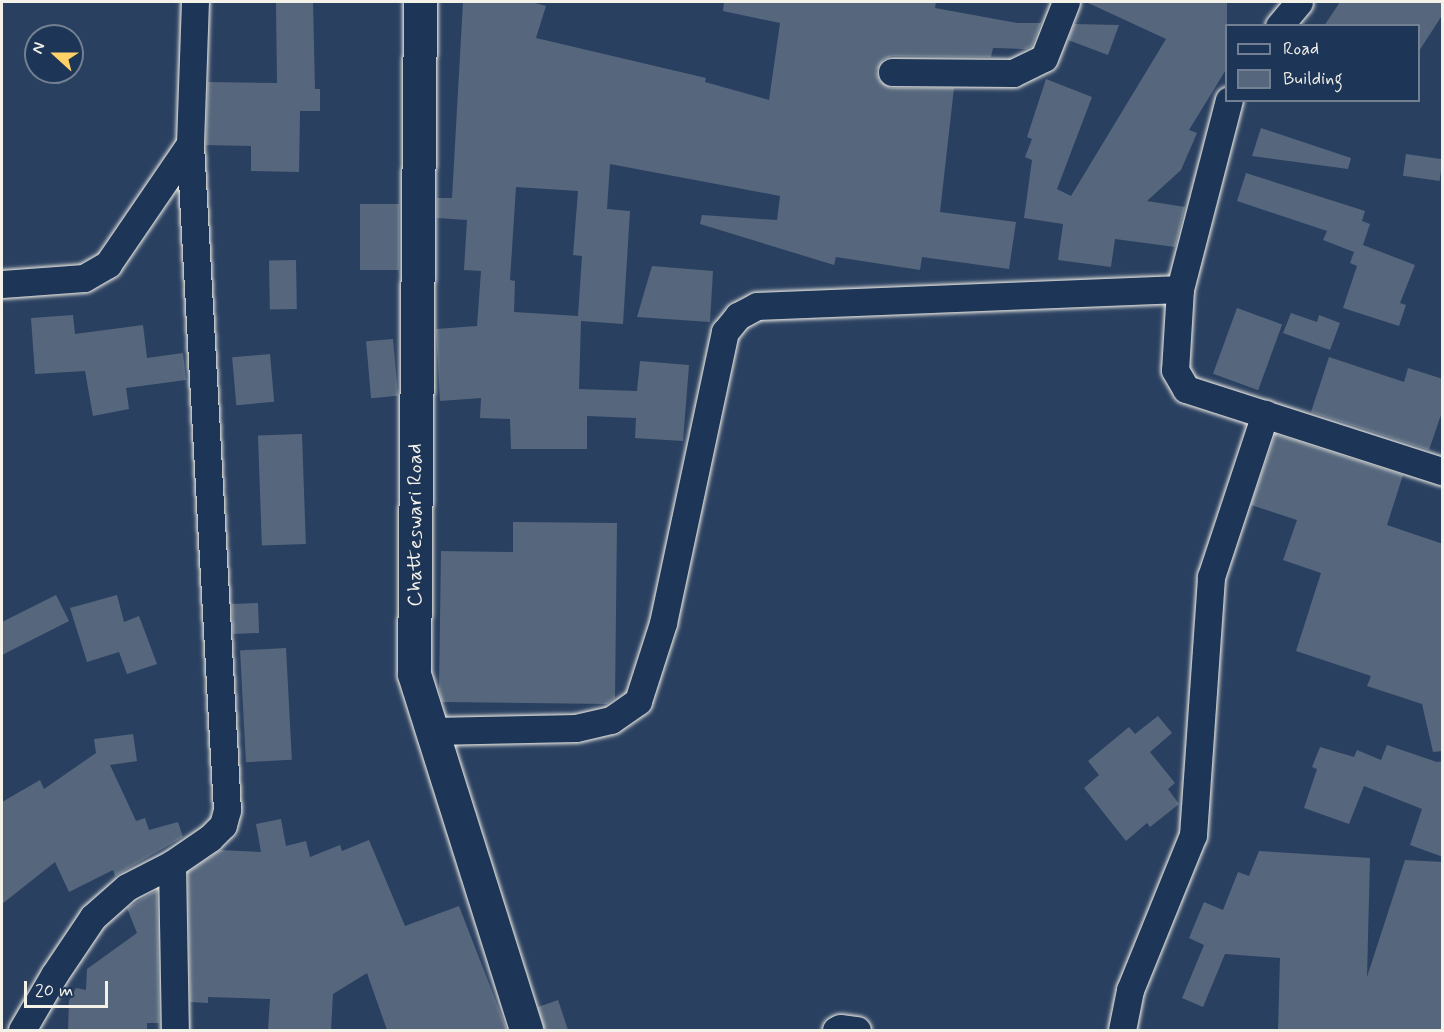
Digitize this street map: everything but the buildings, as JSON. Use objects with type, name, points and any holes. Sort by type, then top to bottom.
[{"type":"main road","name":"Chatteswari Road","points":[[420,2],[414,674],[526,1030]]},
{"type":"street","points":[[22,1030],[54,975],[93,917],[127,888],[172,864],[210,838],[224,825],[227,810],[190,144],[195,2]]},
{"type":"street","points":[[892,72],[1013,73],[1044,58],[1066,2]]},
{"type":"street","points":[[1282,24],[1299,2]]},
{"type":"street","points":[[1228,102],[1180,289],[1175,370],[1179,380],[1186,389],[1443,471]]},
{"type":"street","points":[[2,284],[84,278],[108,264],[190,144]]},
{"type":"street","points":[[432,731],[576,728],[611,720],[638,701],[663,623],[725,332],[738,316],[757,306],[1180,289]]},
{"type":"street","points":[[1122,1030],[1130,990],[1193,835],[1211,577],[1265,414]]},
{"type":"street","points":[[172,864],[175,1030]]},
{"type":"street","points":[[836,1030],[840,1028],[857,1030]]}]
